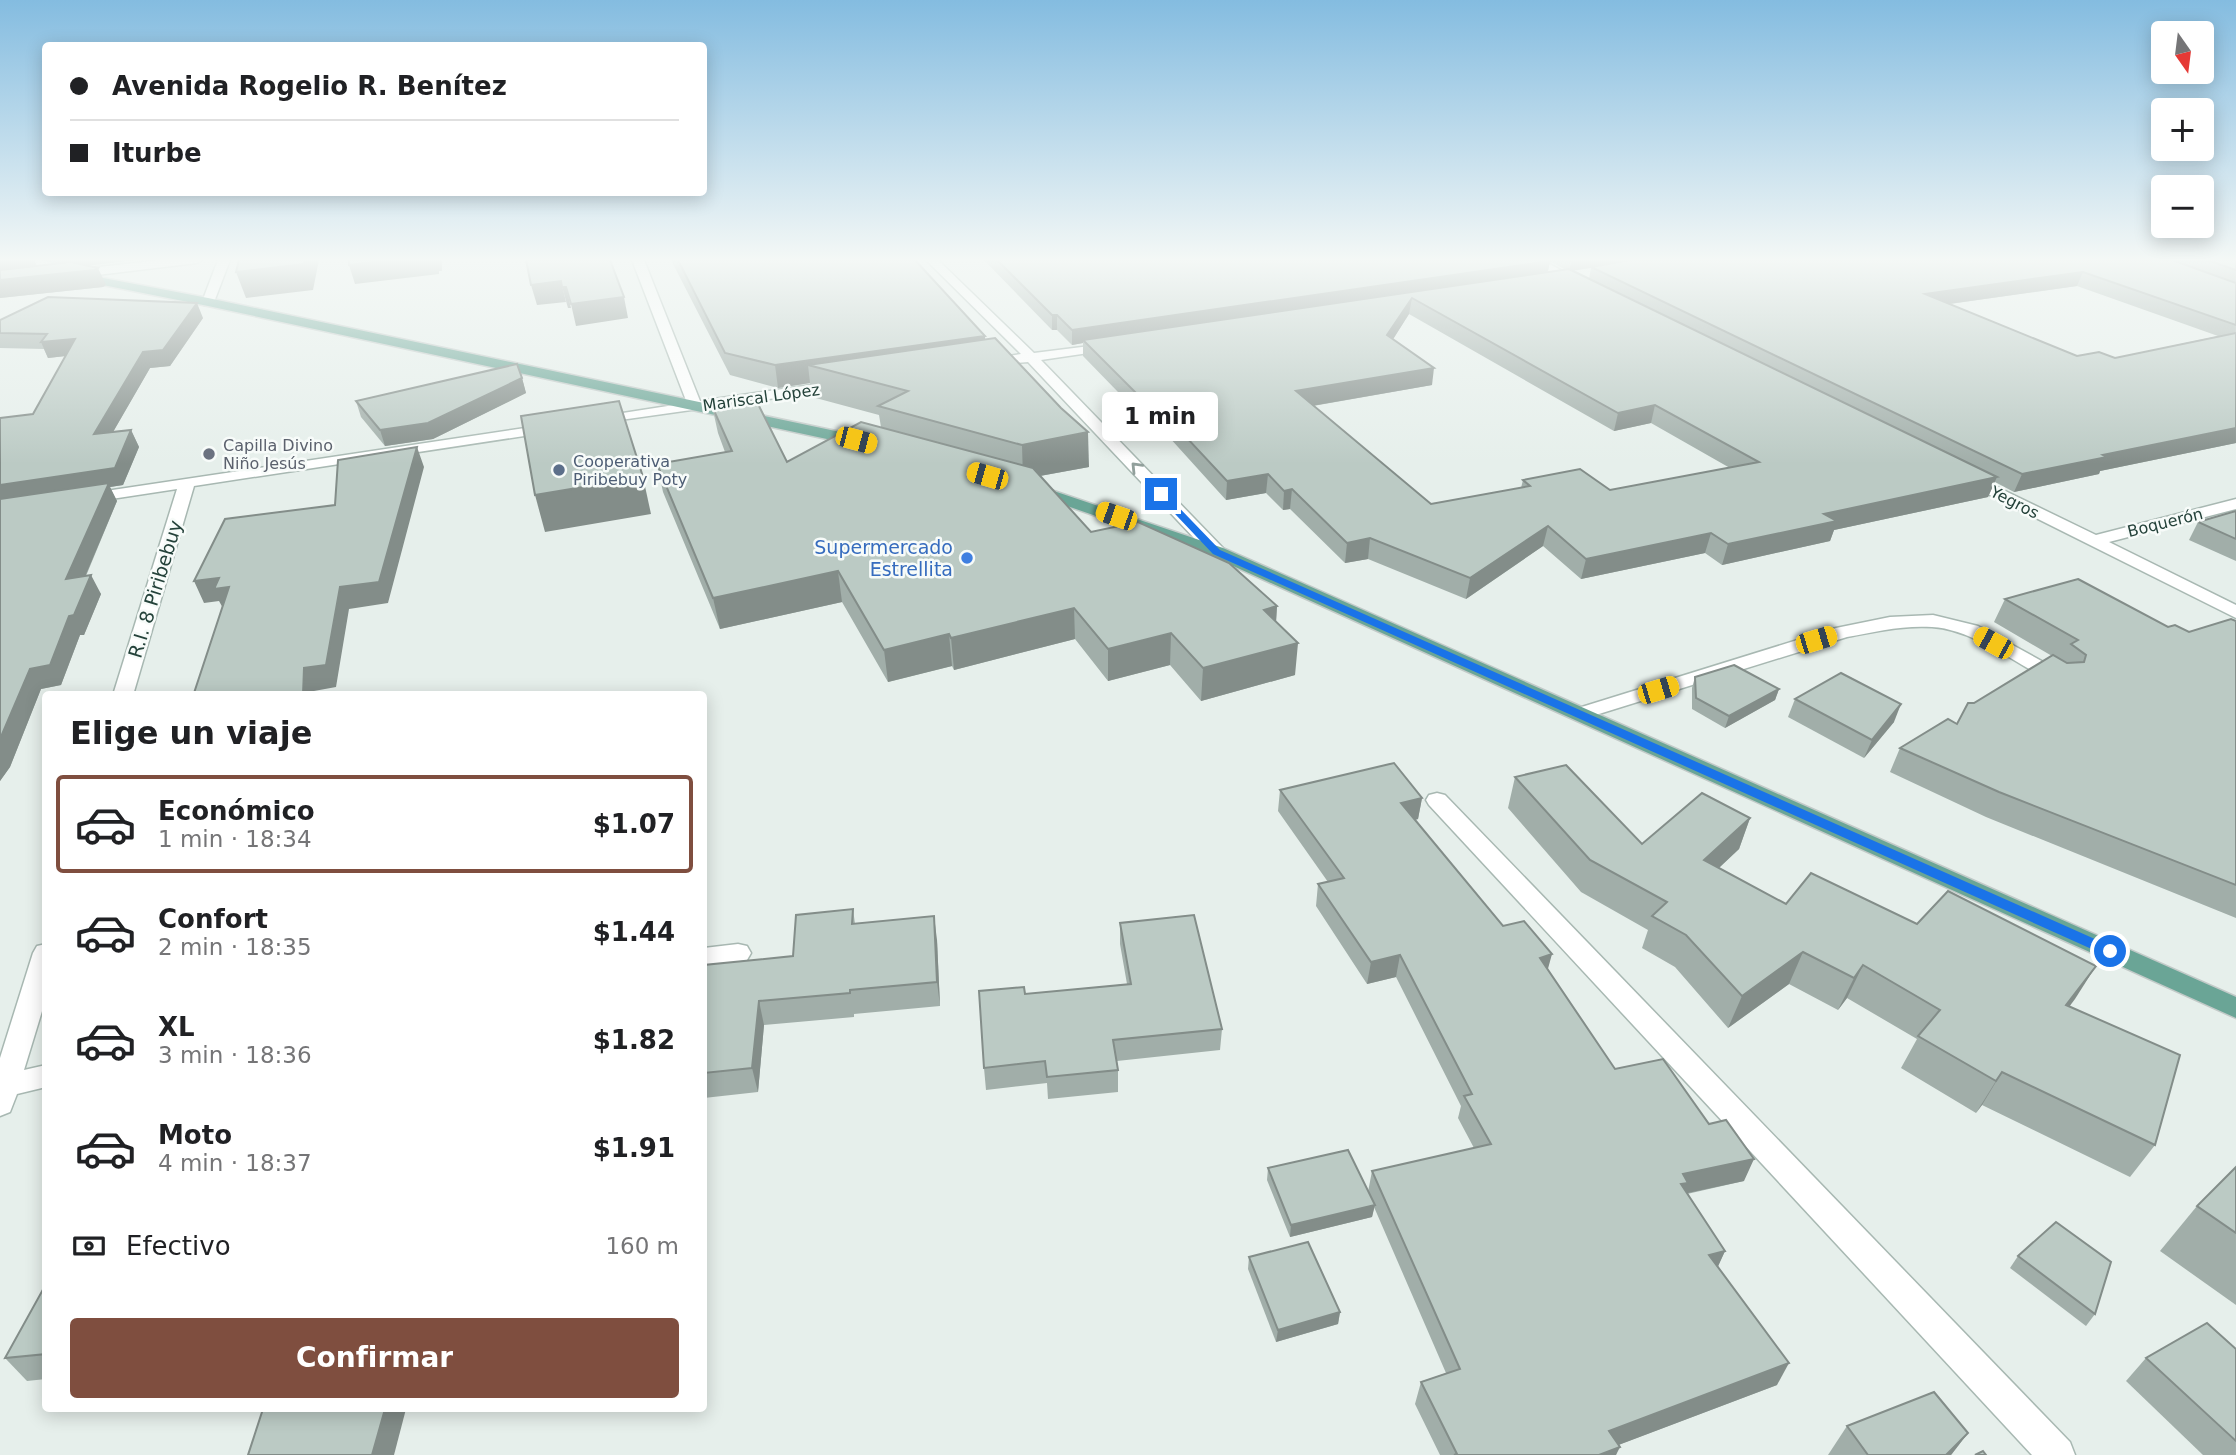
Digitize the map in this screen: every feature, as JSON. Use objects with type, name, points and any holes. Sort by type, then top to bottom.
[{"type":"main road","points":[[329,328],[882,447]]},
{"type":"main road","points":[[1013,484],[1065,498],[1217,552],[2236,1008]]},
{"type":"street","points":[[665,328],[695,406]]},
{"type":"street","points":[[1001,328],[1217,552]]},
{"type":"street","points":[[977,365],[1128,343]]},
{"type":"street","name":"Mariscal López","points":[[67,501],[856,383]]},
{"type":"street","name":"Yegros","points":[[1956,472],[2236,612]]},
{"type":"street","name":"R.I. 8 Piribebuy","points":[[124,691],[187,483]]},
{"type":"street","name":"Boquerón","points":[[2093,541],[2236,504]]},
{"type":"street","points":[[1579,714],[1843,632],[1890,623],[1933,621],[1971,630],[2062,680]]},
{"type":"street","points":[[1437,800],[2057,1455]]},
{"type":"street","points":[[707,957],[738,953]]},
{"type":"street","points":[[2,1092],[42,966]]},
{"type":"street","points":[[2,1092],[42,1077]]},
{"type":"building","points":[[0,328],[179,328],[163,350],[143,352],[94,434],[131,430],[115,468],[0,485],[0,418],[33,414],[75,339],[41,342],[47,334],[0,333]]},
{"type":"building","points":[[712,328],[978,328],[985,336],[775,365],[725,353]]},
{"type":"building","points":[[1166,328],[1392,328],[1387,335],[1434,368],[1296,391],[1431,504],[1530,486],[1523,480],[1580,469],[1610,490],[1759,462],[1655,405],[1618,413],[1466,328],[1690,328],[1997,477],[1824,514],[1837,521],[1728,544],[1711,533],[1586,559],[1548,526],[1470,578],[1370,538],[1347,543],[1292,489],[1284,491],[1268,474],[1227,481],[1159,408],[1152,409],[1083,340]]},
{"type":"building","points":[[1718,328],[2008,328],[2077,356],[2099,352],[2115,358],[2236,333],[2236,428],[2022,474]]},
{"type":"building","points":[[995,338],[1061,408],[1088,432],[1022,445],[878,406],[908,391],[808,365]]},
{"type":"building","points":[[517,364],[522,378],[428,423],[380,430],[356,401]]},
{"type":"building","points":[[756,400],[787,462],[861,422],[1033,468],[1091,532],[1138,522],[1229,563],[1277,606],[1264,610],[1298,643],[1203,668],[1171,633],[1108,649],[1074,608],[951,638],[949,634],[884,650],[838,571],[713,598],[657,464],[732,451],[712,406]]},
{"type":"building","points":[[619,401],[643,477],[535,495],[521,416]]},
{"type":"building","points":[[417,447],[379,582],[340,587],[326,665],[304,668],[303,691],[195,691],[229,587],[214,589],[219,578],[194,581],[225,519],[335,505],[338,460]]},
{"type":"building","points":[[109,483],[66,579],[91,575],[74,615],[69,616],[50,665],[30,669],[0,739],[0,499]]},
{"type":"building","points":[[2236,511],[2236,539],[2198,522]]},
{"type":"building","points":[[2078,579],[2168,627],[2175,625],[2189,632],[2231,619],[2236,621],[2236,885],[1999,792],[1900,748],[1948,719],[1957,724],[1968,703],[1974,703],[2053,655],[2067,663],[2084,662],[2086,655],[2071,644],[2078,640],[2005,599]]},
{"type":"building","points":[[1734,665],[1779,689],[1729,716],[1696,698],[1695,677]]},
{"type":"building","points":[[1841,673],[1901,704],[1872,740],[1795,699]]},
{"type":"building","points":[[1394,763],[1422,798],[1401,803],[1503,926],[1524,921],[1552,954],[1540,958],[1615,1069],[1663,1059],[1709,1124],[1726,1120],[1754,1159],[1683,1174],[1688,1183],[1681,1184],[1725,1251],[1709,1255],[1789,1363],[1609,1431],[1620,1447],[1599,1455],[1454,1455],[1457,1454],[1421,1382],[1460,1369],[1372,1171],[1491,1144],[1464,1096],[1472,1094],[1400,955],[1371,962],[1318,884],[1344,878],[1280,790]]},
{"type":"building","points":[[1566,765],[1642,844],[1702,793],[1750,818],[1704,860],[1786,904],[1811,873],[1917,924],[1948,891],[2096,966],[2066,1005],[2180,1055],[2155,1145],[2002,1072],[1996,1081],[1918,1036],[1940,1010],[1863,965],[1854,978],[1803,952],[1742,996],[1686,935],[1652,916],[1667,902],[1590,860],[1515,777]]},
{"type":"building","points":[[853,909],[852,924],[934,916],[937,982],[759,1001],[752,1068],[707,1073],[707,965],[793,956],[796,915]]},
{"type":"building","points":[[1194,915],[1222,1029],[1113,1040],[1118,1070],[1047,1077],[1045,1061],[984,1068],[979,991],[1024,987],[1025,994],[1131,984],[1120,923]]},
{"type":"building","points":[[1348,1150],[1375,1205],[1291,1225],[1268,1168]]},
{"type":"building","points":[[2236,1167],[2236,1233],[2197,1206]]},
{"type":"building","points":[[2056,1222],[2111,1262],[2095,1314],[2018,1256]]},
{"type":"building","points":[[1308,1242],[1340,1312],[1278,1330],[1249,1257]]},
{"type":"building","points":[[42,1291],[42,1354],[5,1358]]},
{"type":"building","points":[[2207,1323],[2236,1349],[2236,1441],[2146,1358]]},
{"type":"building","points":[[1934,1392],[1968,1433],[1946,1455],[1868,1455],[1847,1426]]},
{"type":"building","points":[[262,1412],[384,1412],[372,1455],[248,1455]]},
{"type":"place","name":"Capilla Divino Niño Jesús","points":[[209,454]]},
{"type":"place","name":"Cooperativa Piribebuy Poty","points":[[559,470]]},
{"type":"place","name":"Supermercado Estrellita","points":[[967,558]]},
{"type":"route","points":[[1161,494],[1217,552],[2110,951]]}]
